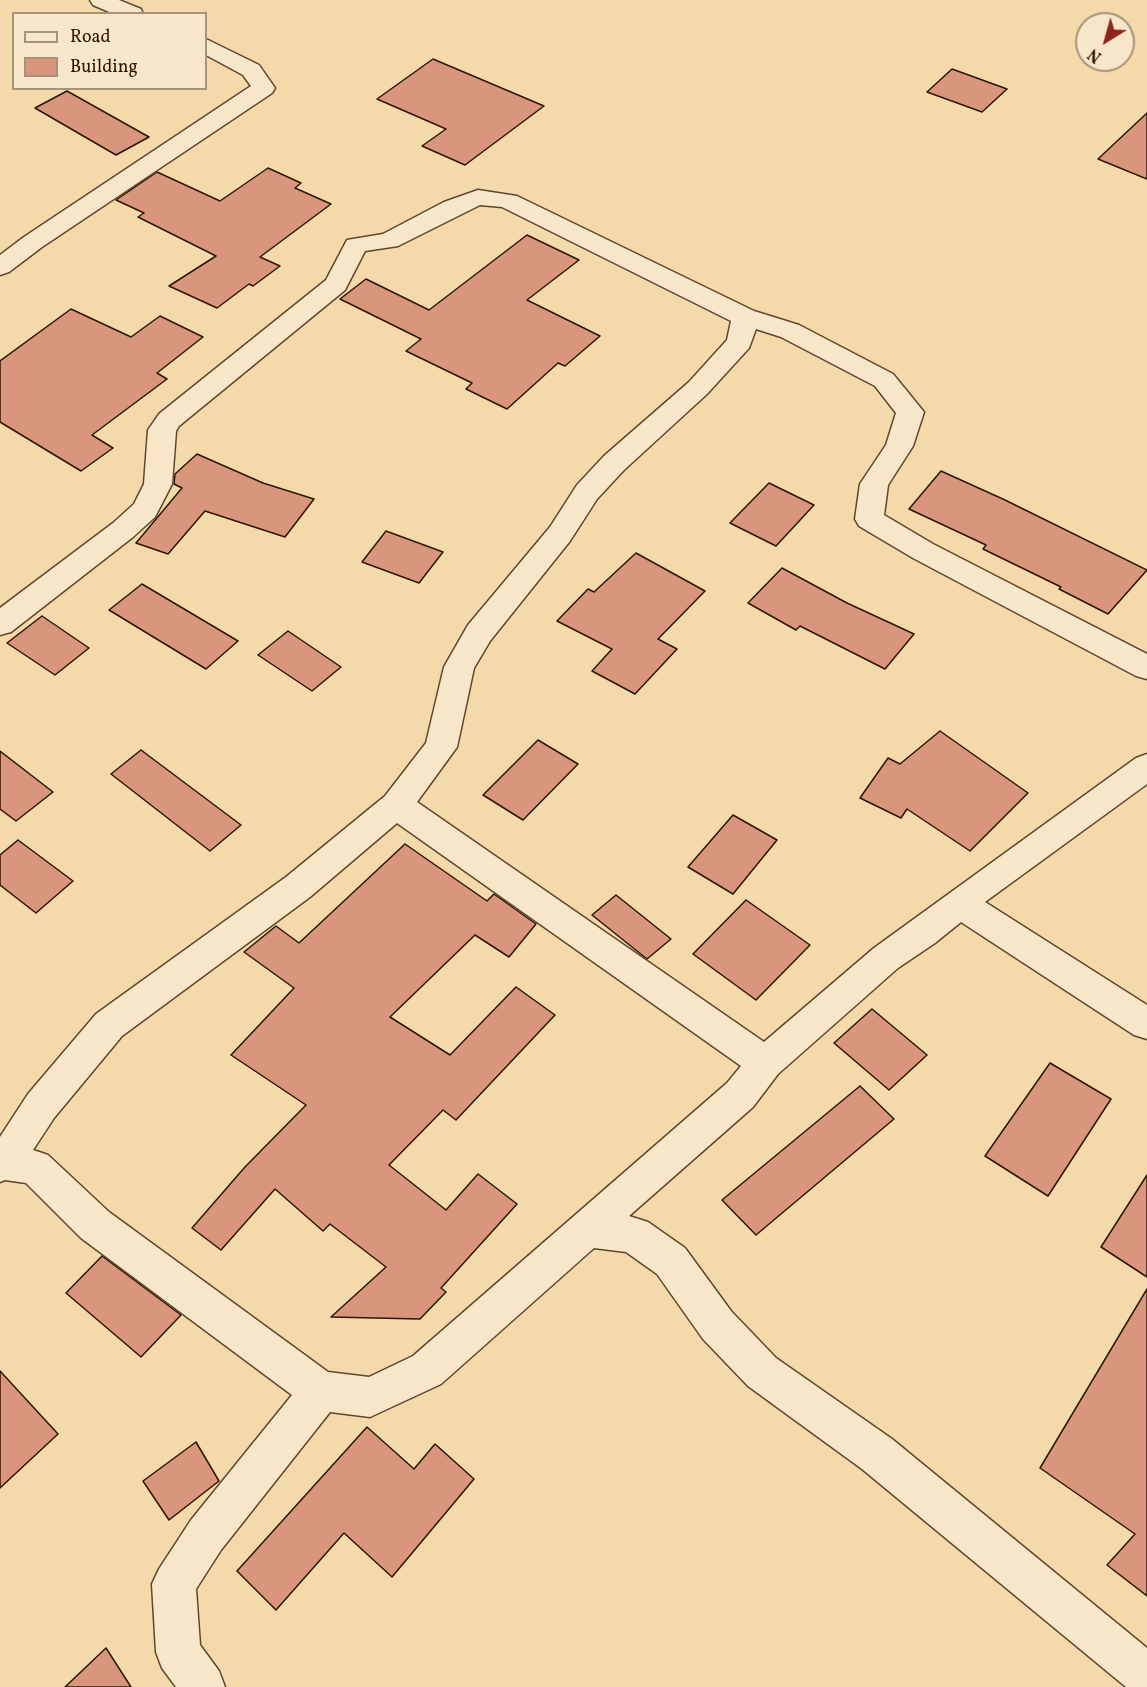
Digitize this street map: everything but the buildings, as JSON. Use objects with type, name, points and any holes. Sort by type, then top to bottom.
[{"type":"street","points":[[101,0],[128,12]]},
{"type":"street","points":[[0,267],[33,242],[264,88],[252,70],[207,47]]},
{"type":"street","points":[[0,624],[123,530],[145,510],[158,484],[162,430],[169,420],[336,284],[356,245],[389,241],[478,196],[508,201],[745,317],[790,331],[884,380],[910,412],[899,446],[874,484],[869,519],[922,551],[1147,668]]},
{"type":"street","points":[[745,317],[740,342],[698,387],[614,463],[587,492],[560,534],[479,633],[459,667],[441,747],[396,806],[298,887],[110,1024],[41,1106],[2,1164],[34,1167],[95,1225],[321,1391],[370,1397],[427,1370],[740,1095],[765,1063],[886,958],[1147,767]]},
{"type":"street","points":[[396,806],[765,1063]]},
{"type":"street","points":[[959,903],[1147,1024]]},
{"type":"street","points":[[587,1229],[634,1235],[671,1261],[717,1325],[762,1372],[877,1454],[1147,1676]]},
{"type":"street","points":[[203,1687],[178,1652],[174,1584],[206,1535],[321,1391]]}]
